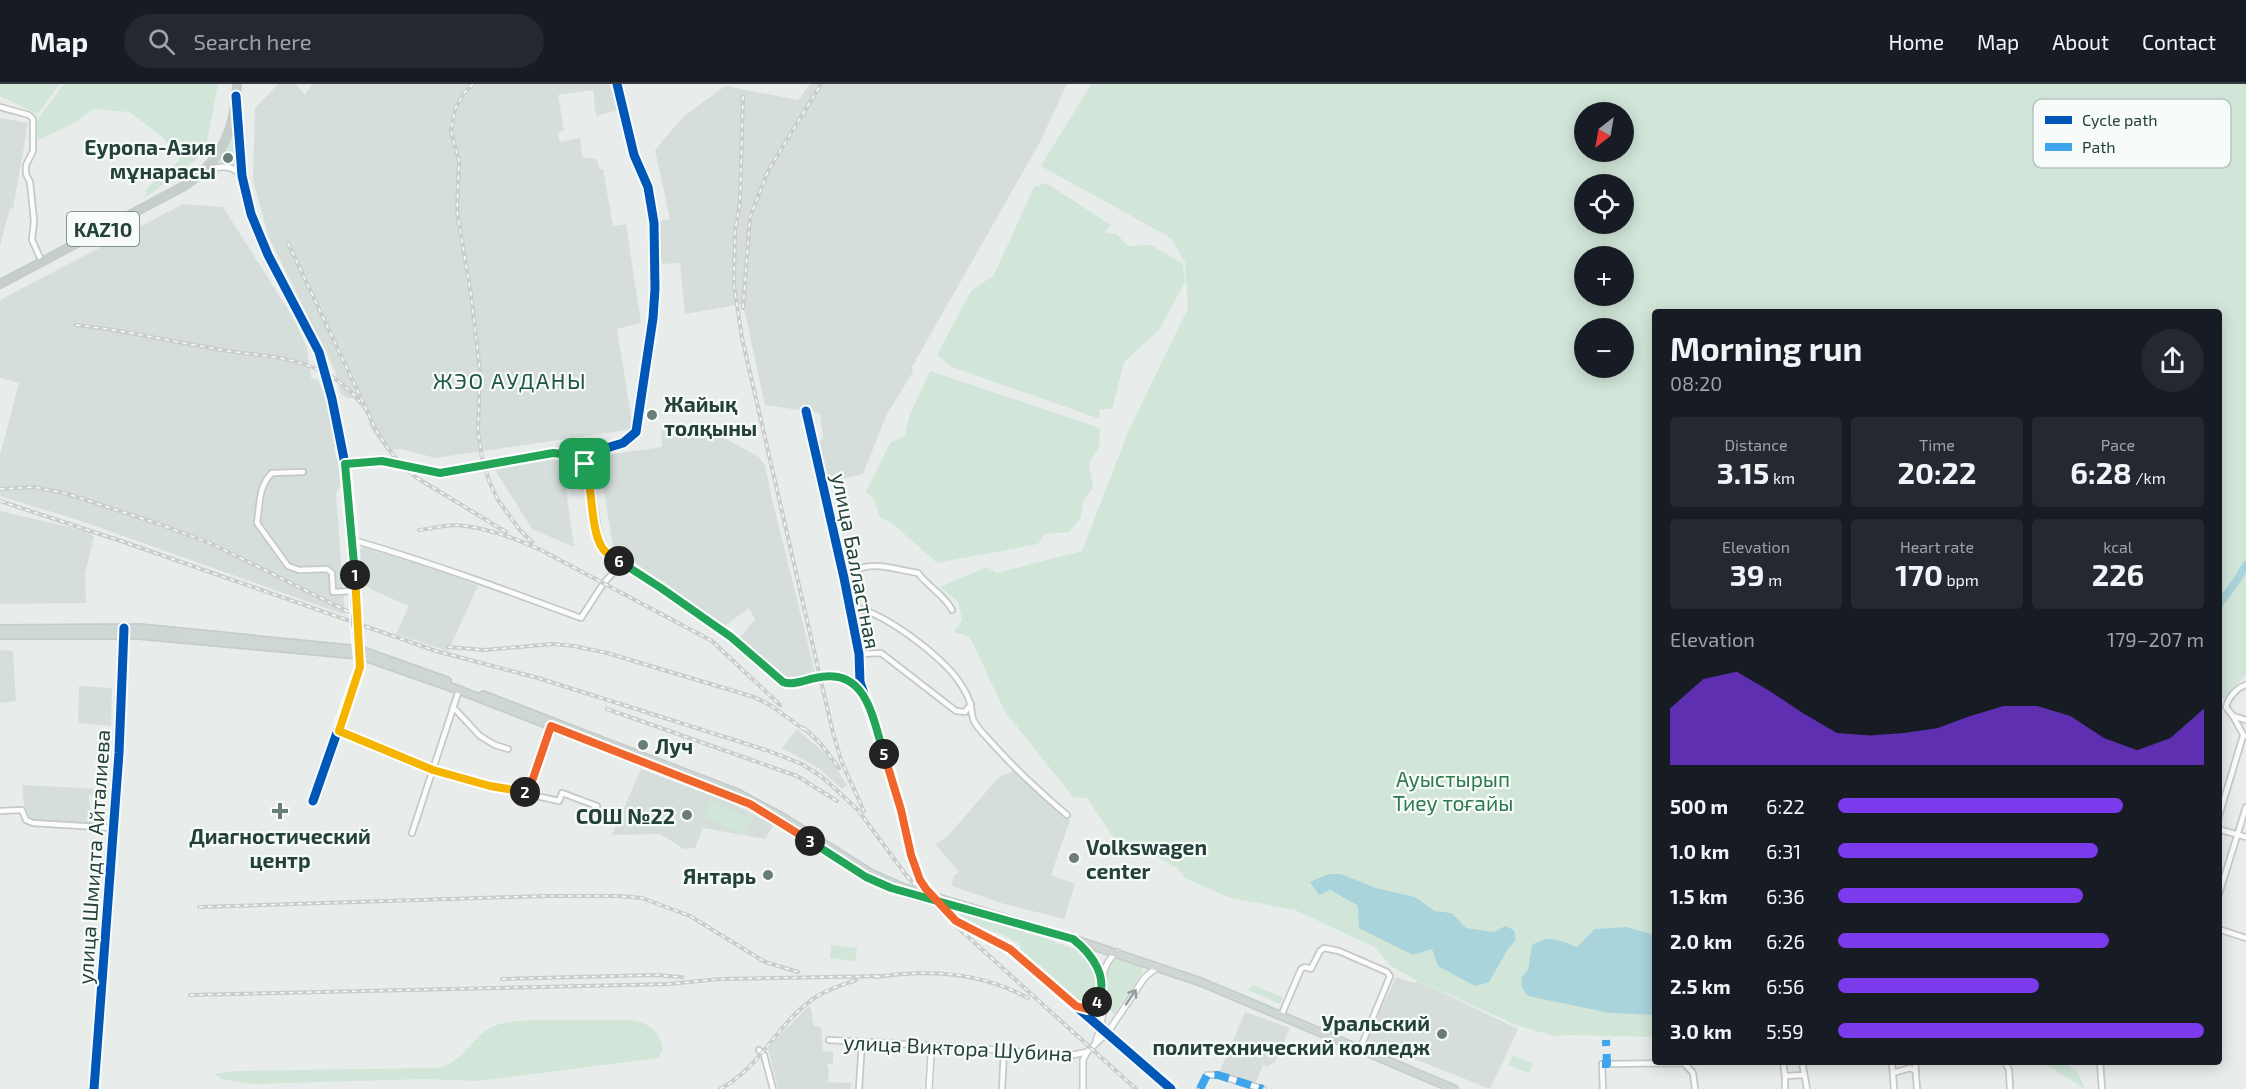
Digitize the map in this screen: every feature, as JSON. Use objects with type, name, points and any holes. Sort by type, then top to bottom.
[{"type":"highway","name":"KAZ10","points":[[0,284],[186,185],[203,171],[221,148],[230,130],[237,96],[237,84]]},
{"type":"main road","points":[[0,629],[124,631],[359,653],[752,800],[870,873],[905,888],[1159,966],[1454,1089]]},
{"type":"main road","points":[[0,635],[124,631]]},
{"type":"main road","points":[[359,653],[552,724],[750,804],[866,877],[911,895],[1073,939],[1086,949],[1102,978]]},
{"type":"street","points":[[585,464],[590,453],[623,443],[636,432],[655,299],[654,223],[648,187],[634,155],[617,84]]},
{"type":"street","points":[[237,96],[242,176],[251,214],[267,255],[319,352],[345,464],[353,542],[360,667],[313,801]]},
{"type":"street","points":[[0,107],[29,115],[33,119],[33,151],[26,165],[26,174],[30,182],[34,221],[32,240],[42,262]]},
{"type":"street","points":[[203,171],[228,167],[242,176]]},
{"type":"street","name":"улица Балластная","points":[[807,411],[859,654],[860,682],[901,810],[911,855],[920,880],[956,921],[1010,949],[1101,1027]]},
{"type":"street","points":[[345,464],[382,461],[440,473],[553,453],[571,455],[585,464],[589,475],[600,542],[607,553],[731,637],[783,682],[788,684],[823,677],[839,677],[854,683],[861,689],[867,701]]},
{"type":"street","points":[[303,472],[272,472],[262,485],[258,523],[288,566],[298,570],[327,569],[332,573],[333,592],[355,591]]},
{"type":"street","points":[[353,542],[418,559],[510,590],[582,618],[603,584],[622,563]]},
{"type":"street","points":[[844,578],[864,567],[874,566],[918,573],[924,582],[948,601],[952,610]]},
{"type":"street","points":[[849,607],[860,607],[876,614],[927,648],[942,661],[959,681],[971,704],[973,721],[1003,757],[1067,814]]},
{"type":"street","name":"улица Шмидта Айталиева","points":[[94,1089],[114,828],[124,631]]},
{"type":"street","points":[[859,654],[881,653],[956,711],[965,712],[971,704]]},
{"type":"street","points":[[2222,808],[2245,736],[2226,707],[2228,699],[2241,686],[2246,685]]},
{"type":"street","points":[[412,833],[459,690]]},
{"type":"street","points":[[453,707],[480,736],[495,745],[508,749]]},
{"type":"street","points":[[2233,716],[2246,720]]},
{"type":"street","points":[[528,793],[552,724]]},
{"type":"street","points":[[339,731],[433,770],[490,786],[559,801],[562,793],[597,806]]},
{"type":"street","points":[[2222,885],[2246,807]]},
{"type":"street","points":[[0,811],[22,810],[26,820],[33,822],[114,828]]},
{"type":"street","points":[[2222,830],[2246,837]]},
{"type":"street","points":[[2222,930],[2246,938]]},
{"type":"street","points":[[1281,1016],[1298,973],[1305,967],[1311,969],[1320,951],[1330,948],[1352,956],[1387,972],[1391,978],[1360,1049]]},
{"type":"street","points":[[1096,1041],[1101,1027],[1102,978],[1108,961],[1117,952]]},
{"type":"street","points":[[1083,1089],[1083,1060],[1087,1052],[1108,1032],[1145,977],[1159,966]]},
{"type":"street","points":[[1076,1006],[1087,1009],[1092,1006],[1102,991]]},
{"type":"street","points":[[1101,1027],[1171,1089]]},
{"type":"street","name":"улица Виктора Шубина","points":[[829,1040],[1072,1055],[1087,1052]]},
{"type":"street","points":[[859,1089],[862,1042]]},
{"type":"street","points":[[929,1089],[931,1054],[939,1046]]},
{"type":"street","points":[[759,1050],[764,1055],[773,1089]]},
{"type":"street","points":[[1002,1089],[1004,1051]]},
{"type":"street","points":[[1603,1089],[1605,1064],[1652,1063]]},
{"type":"street","points":[[1686,1065],[1693,1073],[1695,1089]]},
{"type":"street","points":[[1783,1065],[1785,1089]]},
{"type":"street","points":[[1802,1065],[1808,1084],[1807,1089]]},
{"type":"street","points":[[1892,1065],[1894,1089]]},
{"type":"street","points":[[1915,1065],[1917,1089]]},
{"type":"street","points":[[2006,1065],[2010,1089]]},
{"type":"street","points":[[2100,1065],[2102,1089]]},
{"type":"street","points":[[1893,1073],[1910,1068],[1916,1071]]},
{"type":"street","points":[[1200,1089],[1207,1075],[1218,1075],[1263,1089]]},
{"type":"street","points":[[1785,1076],[1804,1075]]},
{"type":"shaded area","points":[[278,84],[296,84],[305,95],[312,84],[609,84],[618,110],[596,116],[593,90],[558,95],[564,130],[558,133],[560,142],[580,138],[582,157],[597,159],[599,169],[603,169],[613,226],[626,224],[641,323],[617,329],[633,429],[436,458],[401,449],[386,450],[369,426],[368,417],[354,398],[347,398],[340,393],[335,371],[269,238],[253,181],[255,108]]},
{"type":"shaded area","points":[[810,84],[1067,84],[1040,142],[912,367],[913,372],[887,414],[863,474],[828,482],[818,442],[823,438],[820,413],[765,405],[743,304],[685,314],[680,263],[662,264],[656,222],[670,219],[655,150],[683,117],[725,86],[798,100]]},
{"type":"shaded area","points":[[0,118],[28,123],[13,209],[10,208],[0,246]]},
{"type":"shaded area","points":[[183,204],[223,207],[294,319],[307,348],[311,378],[318,380],[328,401],[337,444],[334,448],[343,481],[336,493],[345,615],[81,521],[0,496],[0,455],[19,383],[0,378],[0,300]]},
{"type":"shaded area","points":[[707,428],[759,457],[765,465],[815,673],[786,681],[738,640],[755,619],[749,608],[722,628],[633,561],[614,551],[598,456],[662,447],[661,431]]},
{"type":"shaded area","points":[[560,458],[574,547],[532,529],[495,470]]},
{"type":"shaded area","points":[[0,511],[91,532],[94,536],[85,574],[86,603],[0,604]]},
{"type":"shaded area","points":[[363,547],[408,561],[423,563],[478,586],[448,651],[396,634],[409,606],[372,590],[362,582],[360,549]]},
{"type":"shaded area","points":[[0,650],[13,651],[16,701],[0,703]]},
{"type":"shaded area","points":[[79,686],[112,688],[111,726],[78,723]]},
{"type":"shaded area","points":[[797,729],[829,757],[847,785],[842,789],[820,769],[782,748]]},
{"type":"shaded area","name":"СОШ №22","points":[[641,769],[733,804],[774,825],[765,839],[703,828],[695,848],[684,849],[660,834],[612,835]]},
{"type":"shaded area","points":[[1014,771],[1070,820],[1051,875],[1075,884],[1064,919],[1004,904],[952,886],[953,877],[959,872],[935,844],[946,838],[999,777]]},
{"type":"shaded area","points":[[22,785],[102,789],[102,791],[96,791],[96,795],[89,795],[90,811],[100,809],[100,824],[31,820],[24,805]]},
{"type":"shaded area","name":"Уральский политехнический колледж","points":[[1396,977],[1414,983],[1418,981],[1518,1029],[1490,1089],[1367,1040]]},
{"type":"shaded area","points":[[810,1005],[814,1026],[821,1027],[823,1051],[833,1052],[833,1063],[827,1064],[829,1067],[828,1082],[851,1083],[851,1089],[778,1089],[768,1049]]},
{"type":"shaded area","points":[[1245,1012],[1290,1028],[1275,1062],[1268,1066],[1263,1065],[1255,1084],[1220,1071]]},
{"type":"green space","points":[[0,84],[60,84],[37,114],[0,96]]},
{"type":"green space","points":[[64,84],[218,84],[205,151],[180,173],[144,198],[147,188],[180,160],[163,137],[129,112],[93,109],[69,126],[38,140],[36,121]]},
{"type":"green space","name":"Ауыстырып Тиеу тоғайы","points":[[1091,84],[2246,84],[2246,675],[2222,700],[2222,309],[1652,309],[1652,934],[1627,927],[1577,947],[1556,939],[1532,945],[1528,970],[1610,1013],[1652,1015],[1652,1037],[1565,1035],[1557,1037],[1516,1025],[1414,979],[1391,966],[1374,947],[1295,910],[1230,898],[1185,878],[1177,868],[1143,849],[1129,850],[1113,837],[1087,798],[1073,797],[1004,710],[970,637],[954,632],[962,620],[958,602],[940,587],[987,567],[997,573],[1082,551],[1128,432],[1188,308],[1185,262],[1171,238],[1041,166]],"holes":[[[1341,874],[1376,888],[1415,897],[1435,911],[1452,913],[1466,928],[1495,932],[1516,940],[1508,949],[1432,949],[1329,890]]]},
{"type":"green space","points":[[234,132],[237,165],[214,164]]},
{"type":"green space","points":[[1046,183],[1111,225],[1104,232],[1116,234],[1129,246],[1151,245],[1183,264],[1185,282],[1159,330],[1124,362],[1112,409],[1099,409],[1100,419],[952,367],[937,355],[971,291],[994,275],[1034,187]]},
{"type":"green space","points":[[930,371],[1100,428],[1099,448],[1089,463],[1093,488],[1084,500],[1080,519],[1069,532],[1045,534],[1038,544],[937,563],[893,524],[880,517],[874,499],[866,492],[890,443],[905,436],[910,414]]},
{"type":"green space","points":[[567,458],[582,466],[586,492],[572,487]]},
{"type":"green space","points":[[711,800],[752,820],[744,835],[705,817]]},
{"type":"green space","points":[[952,911],[1039,936],[1077,950],[1086,957],[1097,981],[1097,992],[1090,1004],[1079,1003],[1021,954],[1020,944],[998,933],[964,922]]},
{"type":"green space","points":[[831,945],[857,948],[855,961],[830,958]]},
{"type":"green space","points":[[1121,958],[1139,964],[1143,968],[1142,973],[1114,1014],[1109,1009],[1106,975],[1114,960]]},
{"type":"green space","points":[[1253,985],[1283,997],[1280,1004],[1248,990]]},
{"type":"green space","points":[[530,1020],[637,1021],[656,1033],[663,1050],[658,1058],[478,1081],[424,1079],[254,1084],[222,1079],[214,1074],[234,1071],[439,1067],[451,1063],[492,1027],[505,1022]]},
{"type":"green space","points":[[1513,1055],[1533,1063],[1529,1073],[1509,1065]]},
{"type":"green space","points":[[2047,1065],[2069,1065],[2078,1073],[2085,1089]]},
{"type":"water","points":[[1329,874],[1341,874],[1376,888],[1415,897],[1435,911],[1452,913],[1466,928],[1495,932],[1505,926],[1514,930],[1516,940],[1508,949],[1489,982],[1475,986],[1438,966],[1432,949],[1413,955],[1359,928],[1358,906],[1330,890],[1319,895],[1310,882]]},
{"type":"water","points":[[1627,927],[1652,934],[1652,1015],[1610,1013],[1528,996],[1522,987],[1521,978],[1528,970],[1532,945],[1549,939],[1560,940],[1577,947],[1595,929]]},
{"type":"waterway","points":[[2222,601],[2246,565]]},
{"type":"railway","points":[[473,84],[464,93],[455,109],[451,131],[459,161],[457,211],[471,295],[480,370],[478,431],[482,458],[498,500],[519,529],[532,542]]},
{"type":"railway","points":[[743,308],[750,217],[768,171],[821,84]]},
{"type":"railway","points":[[743,96],[740,203],[735,230],[734,286],[742,338],[833,733],[842,763],[864,811]]},
{"type":"railway","points":[[288,243],[377,432],[390,451],[417,478],[506,532]]},
{"type":"railway","points":[[76,325],[301,363],[332,377],[360,402]]},
{"type":"railway","points":[[0,489],[34,487],[68,494],[159,524],[210,543],[355,615]]},
{"type":"railway","points":[[0,501],[436,651],[538,678],[766,750],[802,764],[822,777],[858,810],[906,875],[944,915],[1136,1089]]},
{"type":"railway","points":[[419,530],[451,525],[467,526],[521,541],[541,550],[712,641],[780,705]]},
{"type":"railway","points":[[448,647],[485,650],[553,644],[607,653],[754,697],[770,705],[809,733]]},
{"type":"railway","points":[[607,709],[797,776],[837,801]]},
{"type":"railway","points":[[804,728],[820,743],[839,768]]},
{"type":"railway","points":[[199,907],[544,896],[642,898],[690,916],[765,962],[798,972]]},
{"type":"railway","points":[[876,977],[916,973],[954,975],[992,983],[1028,998]]},
{"type":"railway","points":[[502,979],[655,975],[682,977]]},
{"type":"railway","points":[[190,995],[669,984],[720,979],[883,976]]},
{"type":"railway","points":[[720,1089],[746,1070],[800,1009],[828,990],[856,980]]},
{"type":"marked path","points":[[1602,1064],[1607,1064],[1606,1040]]},
{"type":"marked path","points":[[1200,1089],[1207,1075],[1218,1075],[1263,1089]]},
{"type":"cycle path","points":[[585,464],[590,453],[623,443],[636,432],[653,318],[654,223],[648,187],[634,155],[617,84]]},
{"type":"cycle path","points":[[236,96],[242,176],[251,214],[268,255],[319,352],[332,399],[345,464],[353,542],[360,667],[313,801]]},
{"type":"cycle path","points":[[806,411],[844,578],[859,654],[860,682],[884,753],[901,810],[911,855],[920,880],[956,921],[1010,949],[1171,1089]]},
{"type":"cycle path","points":[[94,1089],[119,753],[124,628]]},
{"type":"place","name":"Еуропа-Азия мұнарасы","points":[[228,158]]},
{"type":"place","name":"Жайық толқыны","points":[[652,415]]},
{"type":"place","name":"Луч","points":[[643,745]]},
{"type":"place","name":"Диагностический центр","points":[[280,811]]},
{"type":"place","name":"СОШ №22","points":[[687,815]]},
{"type":"place","name":"Volkswagen center","points":[[1074,858]]},
{"type":"place","name":"Янтарь","points":[[768,875]]},
{"type":"place","name":"Уральский политехнический колледж","points":[[1442,1034]]},
{"type":"district","name":"ЖЭО АУДАНЫ","points":[[510,380]]},
{"type":"route","points":[[585,464],[564,453],[537,455],[440,473],[382,461],[345,464],[353,542],[360,667],[339,731],[433,770],[490,786],[528,793],[551,726],[750,804],[866,877],[883,885],[911,895],[992,917],[1073,939],[1086,949],[1102,978],[1102,991],[1092,1006],[1087,1009],[1076,1006],[1010,949],[956,921],[948,913],[926,889],[916,871],[884,753],[861,689],[854,683],[839,677],[823,677],[792,684],[783,682],[731,637],[607,553],[600,542],[589,475],[585,464]]}]
